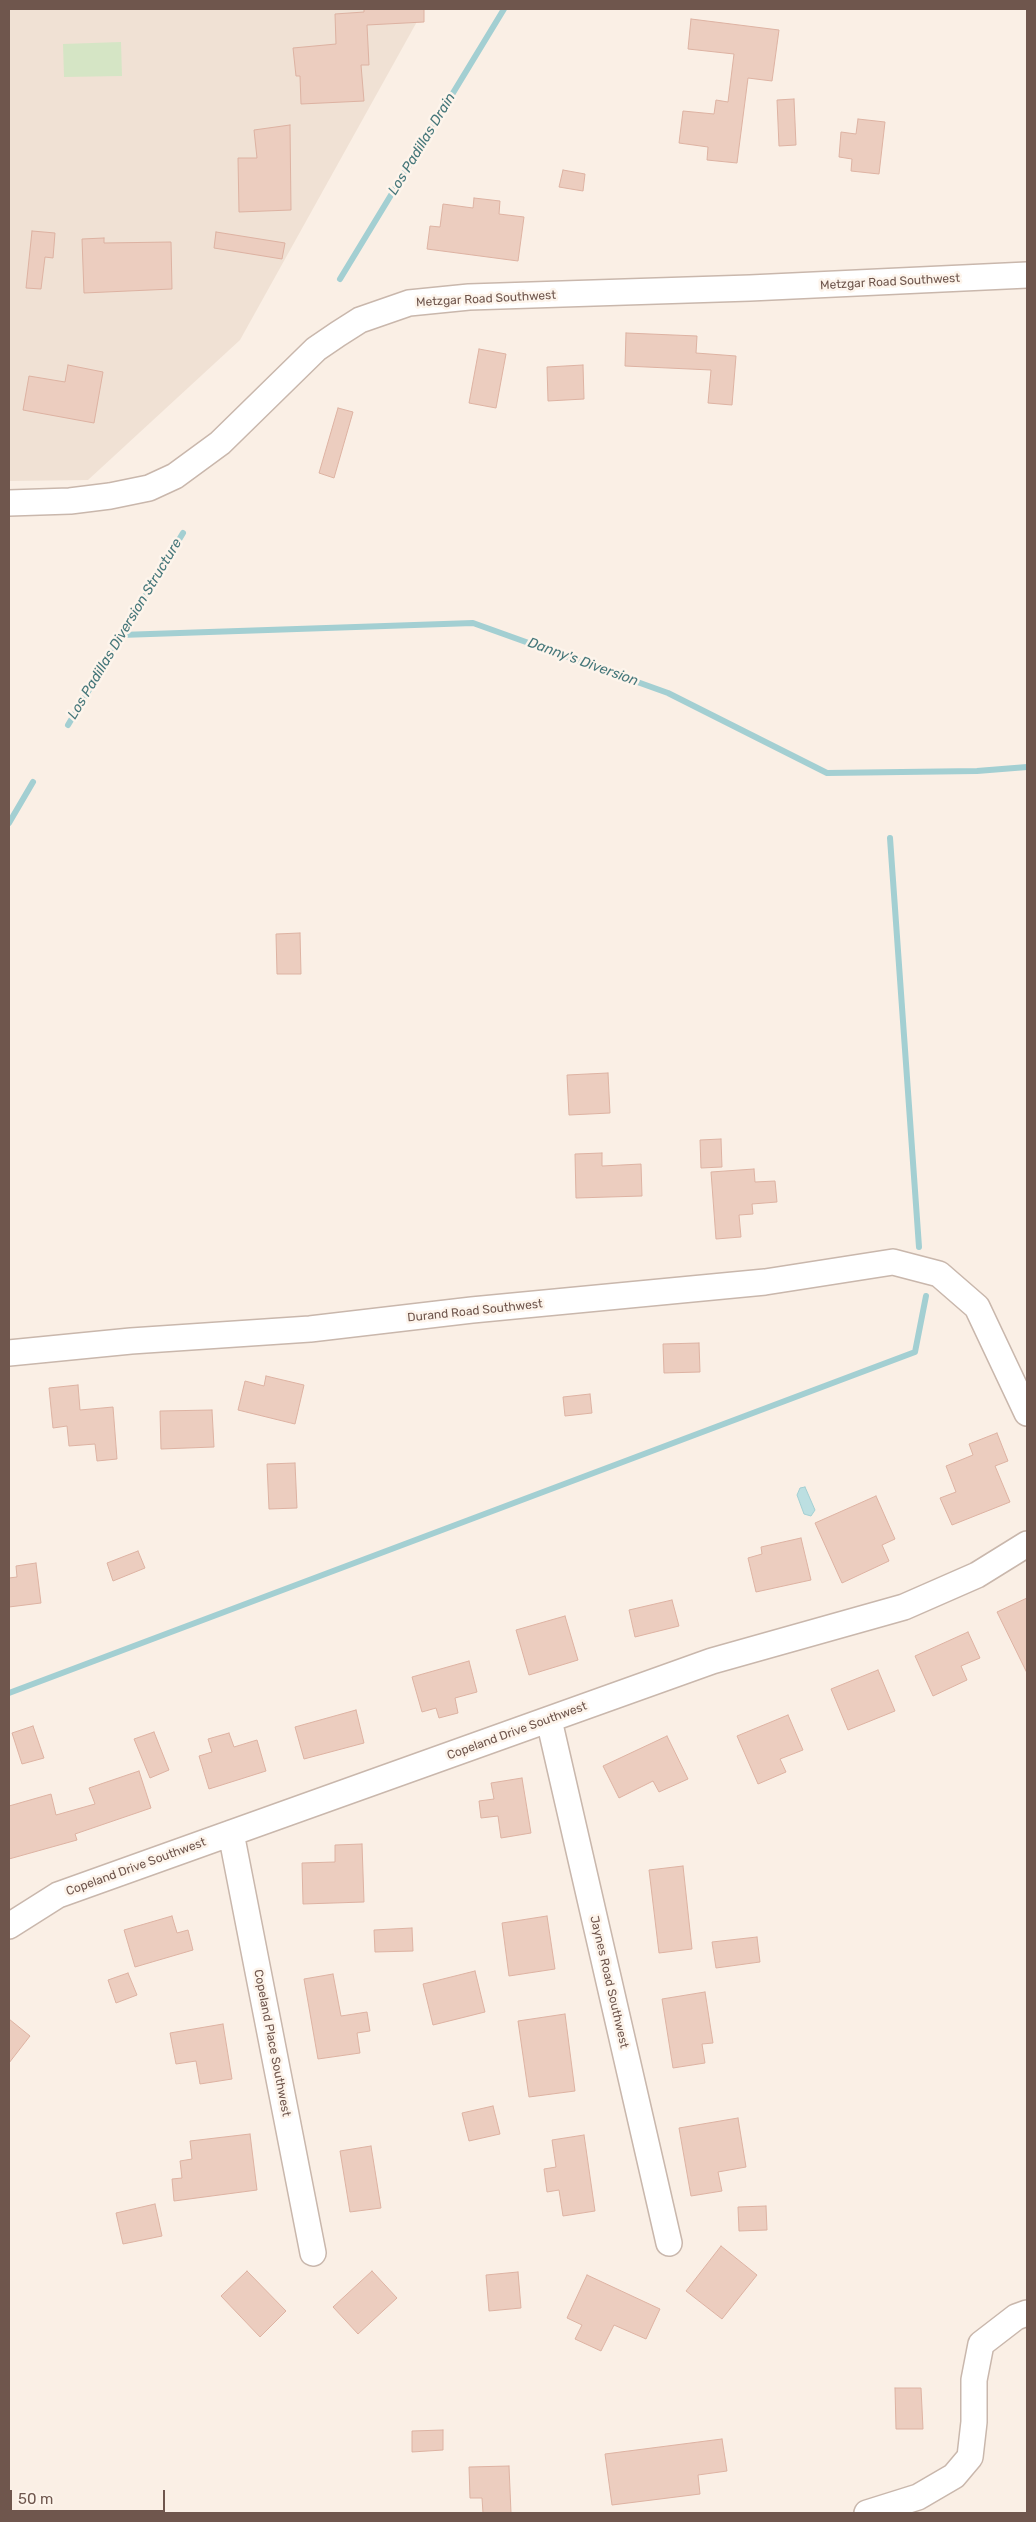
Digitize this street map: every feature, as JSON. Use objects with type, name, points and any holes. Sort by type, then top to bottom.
[{"type":"street","name":"Metzgar Road Southwest","points":[[9,503],[70,501],[110,496],[148,488],[175,476],[220,444],[316,350],[360,320],[409,304],[469,297],[760,288],[1027,275]]},
{"type":"street","name":"Durand Road Southwest","points":[[9,1353],[131,1341],[310,1329],[472,1310],[765,1282],[893,1262],[939,1274],[977,1307],[1027,1413]]},
{"type":"street","name":"Copeland Drive Southwest","points":[[9,1926],[58,1895],[712,1661],[904,1607],[977,1574],[1027,1544]]},
{"type":"street","name":"Jaynes Road Southwest","points":[[549,1720],[669,2243]]},
{"type":"street","name":"Copeland Place Southwest","points":[[231,1833],[313,2253]]},
{"type":"street","points":[[867,2513],[918,2497],[954,2476],[970,2457],[974,2422],[974,2380],[981,2344],[1016,2317],[1027,2312]]},
{"type":"shaded area","points":[[9,9],[424,9],[240,340],[88,480],[9,481]]},
{"type":"green space","points":[[121,42],[122,76],[64,77],[63,44]]},
{"type":"water","points":[[805,1487],[815,1510],[811,1516],[804,1514],[797,1495],[800,1488]]},
{"type":"building","points":[[364,9],[424,9],[424,22],[367,25],[369,65],[361,65],[364,101],[301,104],[300,76],[296,76],[293,48],[336,44],[335,14],[364,12]]},
{"type":"building","points":[[691,19],[779,30],[772,81],[748,78],[737,163],[707,160],[708,147],[679,143],[683,111],[714,114],[716,100],[728,102],[734,54],[688,49]]},
{"type":"building","points":[[794,99],[796,145],[779,146],[777,100]]},
{"type":"building","points":[[858,119],[885,122],[879,174],[851,171],[852,159],[839,157],[841,132],[856,134]]},
{"type":"building","points":[[290,125],[291,210],[239,212],[238,158],[257,158],[254,130]]},
{"type":"building","points":[[563,170],[585,174],[583,191],[559,187]]},
{"type":"building","points":[[474,198],[500,201],[499,214],[524,217],[518,261],[427,249],[430,226],[440,227],[443,204],[473,208]]},
{"type":"building","points":[[32,231],[55,233],[53,258],[45,257],[41,289],[26,288]]},
{"type":"building","points":[[216,232],[285,243],[282,259],[214,248]]},
{"type":"building","points":[[104,238],[104,243],[171,242],[172,289],[84,293],[82,239]]},
{"type":"building","points":[[626,333],[697,336],[696,353],[736,356],[732,405],[708,403],[711,370],[625,366]]},
{"type":"building","points":[[479,349],[506,354],[496,408],[469,403]]},
{"type":"building","points":[[68,365],[103,372],[94,423],[23,410],[29,376],[65,382]]},
{"type":"building","points":[[583,365],[584,399],[548,401],[547,367]]},
{"type":"building","points":[[338,408],[353,412],[334,478],[319,473]]},
{"type":"building","points":[[300,933],[301,974],[277,974],[276,934]]},
{"type":"building","points":[[608,1073],[610,1113],[569,1115],[567,1075]]},
{"type":"building","points":[[721,1139],[722,1167],[701,1168],[700,1140]]},
{"type":"building","points":[[602,1153],[602,1166],[641,1164],[642,1196],[576,1198],[575,1154]]},
{"type":"building","points":[[754,1169],[755,1182],[775,1181],[777,1202],[752,1204],[753,1214],[739,1215],[741,1237],[716,1239],[711,1172]]},
{"type":"building","points":[[699,1343],[700,1372],[664,1373],[663,1344]]},
{"type":"building","points":[[266,1376],[304,1385],[295,1424],[238,1410],[245,1381],[264,1386]]},
{"type":"building","points":[[78,1385],[80,1410],[113,1407],[117,1459],[97,1461],[95,1444],[69,1446],[67,1426],[53,1428],[49,1388]]},
{"type":"building","points":[[590,1394],[592,1413],[565,1416],[563,1397]]},
{"type":"building","points":[[212,1410],[214,1447],[161,1449],[160,1411]]},
{"type":"building","points":[[997,1433],[1008,1461],[995,1466],[1010,1502],[952,1525],[940,1498],[956,1492],[946,1466],[973,1455],[969,1444]]},
{"type":"building","points":[[295,1463],[297,1508],[269,1509],[267,1464]]},
{"type":"building","points":[[876,1496],[895,1539],[882,1545],[889,1561],[842,1583],[815,1523]]},
{"type":"building","points":[[801,1538],[811,1580],[756,1592],[748,1558],[762,1554],[761,1547]]},
{"type":"building","points":[[138,1551],[145,1568],[113,1581],[107,1563]]},
{"type":"building","points":[[36,1563],[41,1603],[9,1607],[9,1578],[17,1577],[16,1566]]},
{"type":"building","points":[[1027,1598],[1027,1673],[997,1612]]},
{"type":"building","points":[[672,1600],[679,1626],[635,1637],[629,1610]]},
{"type":"building","points":[[565,1616],[578,1660],[529,1675],[516,1630]]},
{"type":"building","points":[[968,1632],[980,1658],[961,1666],[967,1680],[933,1696],[915,1656]]},
{"type":"building","points":[[469,1661],[477,1692],[455,1698],[458,1713],[439,1718],[436,1708],[422,1712],[412,1677]]},
{"type":"building","points":[[878,1670],[895,1711],[848,1730],[831,1689]]},
{"type":"building","points":[[356,1710],[364,1743],[304,1759],[295,1727]]},
{"type":"building","points":[[788,1715],[803,1750],[780,1759],[786,1772],[758,1784],[737,1736]]},
{"type":"building","points":[[33,1726],[44,1758],[22,1764],[12,1733]]},
{"type":"building","points":[[154,1732],[169,1770],[150,1778],[134,1739]]},
{"type":"building","points":[[229,1733],[234,1747],[257,1740],[266,1771],[209,1789],[199,1756],[212,1752],[208,1739]]},
{"type":"building","points":[[667,1736],[688,1779],[659,1792],[653,1781],[619,1798],[603,1766]]},
{"type":"building","points":[[139,1771],[151,1808],[75,1834],[77,1840],[9,1859],[9,1806],[51,1794],[56,1815],[95,1804],[89,1788]]},
{"type":"building","points":[[522,1778],[531,1833],[501,1838],[498,1816],[481,1818],[479,1801],[494,1799],[491,1783]]},
{"type":"building","points":[[362,1844],[364,1902],[303,1904],[302,1863],[335,1862],[335,1845]]},
{"type":"building","points":[[683,1866],[692,1949],[659,1953],[649,1870]]},
{"type":"building","points":[[172,1916],[177,1933],[188,1930],[193,1950],[135,1967],[124,1930]]},
{"type":"building","points":[[547,1916],[555,1969],[509,1976],[502,1923]]},
{"type":"building","points":[[412,1928],[413,1951],[375,1952],[374,1930]]},
{"type":"building","points":[[757,1937],[760,1962],[716,1968],[712,1942]]},
{"type":"building","points":[[475,1971],[485,2012],[433,2025],[423,1984]]},
{"type":"building","points":[[128,1973],[137,1995],[116,2003],[108,1980]]},
{"type":"building","points":[[333,1974],[341,2016],[367,2012],[370,2031],[357,2033],[360,2053],[318,2059],[304,1979]]},
{"type":"building","points":[[705,1992],[713,2043],[702,2044],[705,2063],[673,2068],[662,1999]]},
{"type":"building","points":[[565,2014],[575,2091],[529,2097],[518,2021]]},
{"type":"building","points":[[9,2019],[30,2036],[9,2063]]},
{"type":"building","points":[[223,2024],[232,2079],[200,2084],[196,2061],[176,2064],[170,2033]]},
{"type":"building","points":[[493,2106],[500,2134],[469,2141],[462,2113]]},
{"type":"building","points":[[738,2118],[746,2167],[718,2172],[722,2191],[691,2196],[679,2128]]},
{"type":"building","points":[[250,2134],[257,2190],[174,2201],[172,2179],[182,2178],[180,2161],[192,2159],[190,2141]]},
{"type":"building","points":[[584,2135],[595,2211],[563,2216],[559,2190],[547,2192],[544,2169],[556,2167],[552,2140]]},
{"type":"building","points":[[371,2146],[381,2208],[350,2212],[340,2151]]},
{"type":"building","points":[[155,2204],[162,2236],[123,2244],[116,2213]]},
{"type":"building","points":[[766,2206],[767,2230],[739,2231],[738,2207]]},
{"type":"building","points":[[721,2246],[757,2275],[722,2319],[686,2291]]},
{"type":"building","points":[[247,2271],[286,2311],[260,2337],[221,2296]]},
{"type":"building","points":[[372,2271],[397,2298],[358,2334],[333,2307]]},
{"type":"building","points":[[518,2272],[521,2308],[489,2311],[486,2275]]},
{"type":"building","points":[[587,2275],[660,2309],[646,2339],[614,2325],[601,2351],[575,2339],[582,2325],[567,2318]]},
{"type":"building","points":[[895,2388],[921,2388],[923,2429],[896,2429]]},
{"type":"building","points":[[443,2430],[443,2450],[412,2452],[412,2431]]},
{"type":"building","points":[[722,2439],[727,2471],[698,2475],[700,2494],[612,2505],[605,2454]]},
{"type":"building","points":[[509,2466],[511,2513],[483,2513],[482,2498],[470,2498],[469,2467]]},
{"type":"waterway","name":"Los Padillas Drain","points":[[340,279],[504,9]]},
{"type":"waterway","name":"Los Padillas Diversion Structure","points":[[68,725],[183,533]]},
{"type":"waterway","name":"Danny's Diversion","points":[[121,635],[473,623],[668,693],[827,773],[977,771],[1027,767]]},
{"type":"waterway","name":"Los Padillas Drain","points":[[9,823],[33,782]]},
{"type":"waterway","points":[[890,838],[919,1247]]},
{"type":"waterway","points":[[9,1693],[915,1352],[926,1296]]}]
